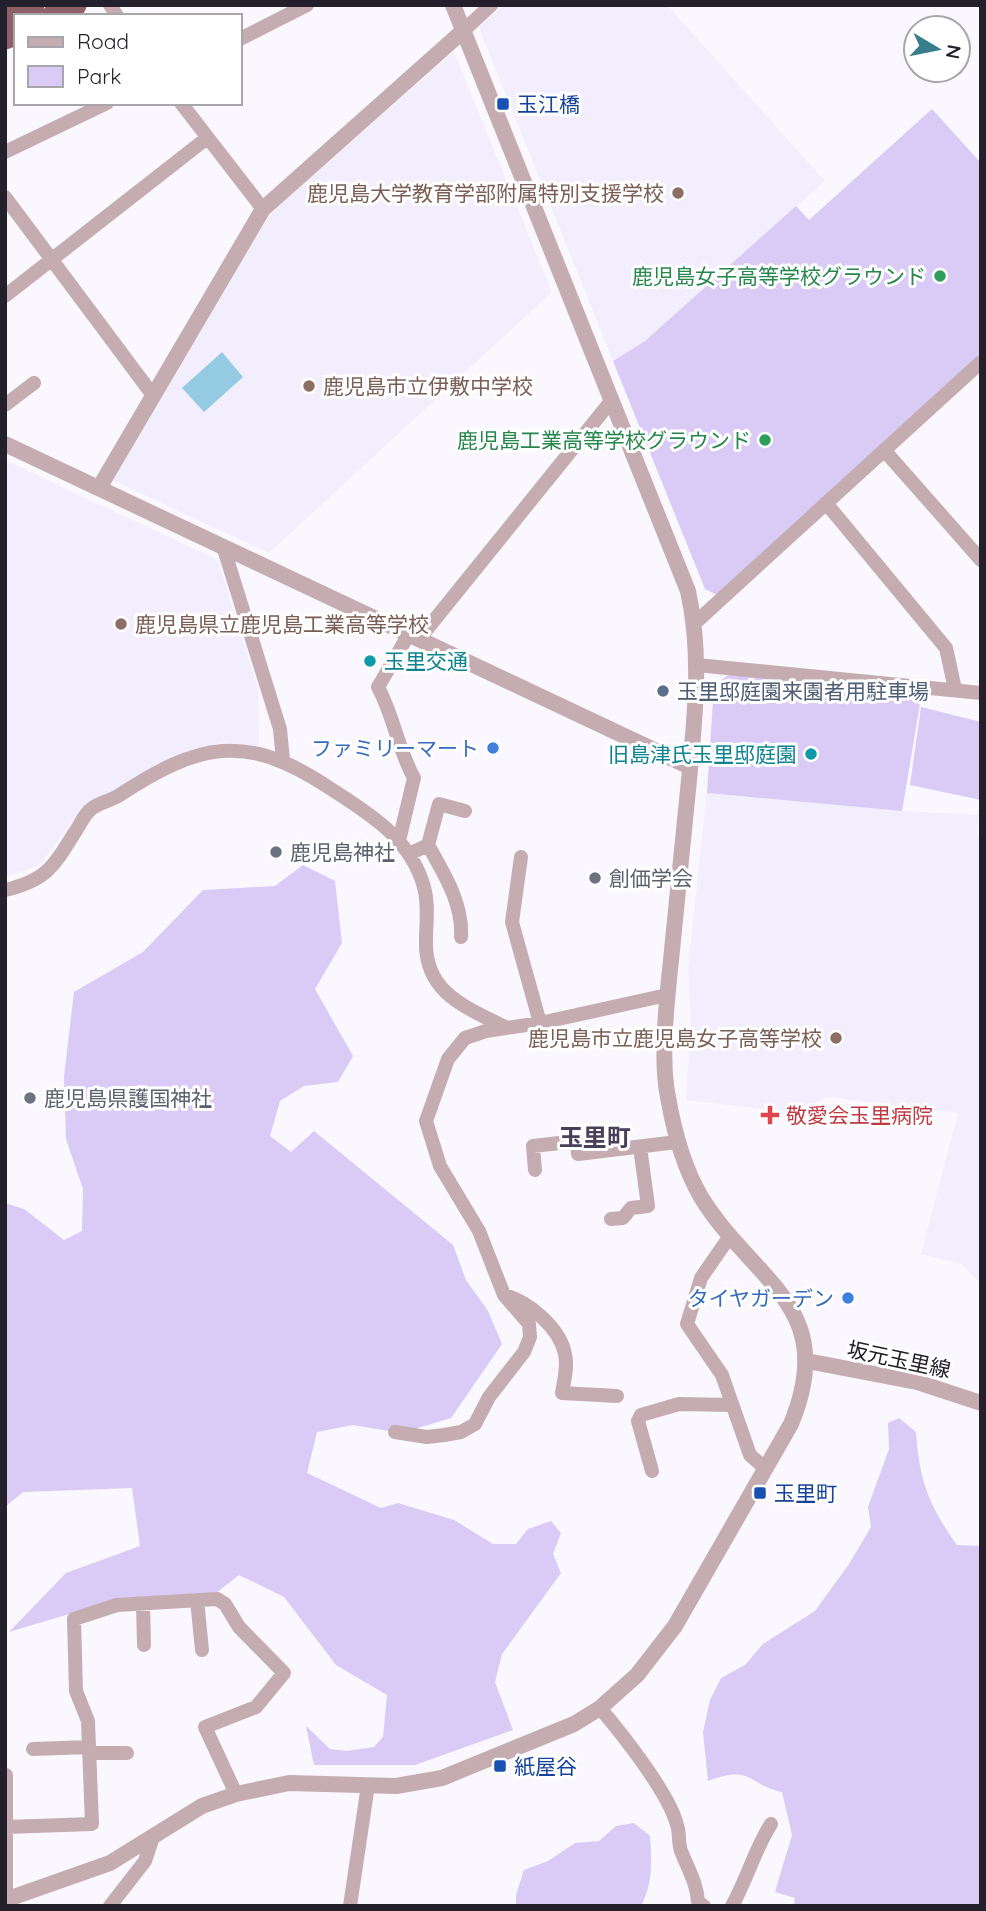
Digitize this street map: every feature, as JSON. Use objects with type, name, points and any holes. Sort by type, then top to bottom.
[{"type":"highway","points":[[5,18],[33,5]]},
{"type":"highway","points":[[57,14],[75,5]]},
{"type":"street","points":[[242,38],[307,5]]},
{"type":"street","points":[[6,1899],[82,1875],[110,1863],[202,1807],[236,1794],[289,1783],[415,1784],[442,1778],[574,1724],[600,1709],[655,1656],[766,1469],[800,1403],[807,1361],[798,1324],[783,1292],[730,1236],[701,1196],[677,1142],[667,1093],[667,995],[695,723],[695,623],[688,591],[453,5]]},
{"type":"street","points":[[99,488],[263,209],[491,5]]},
{"type":"street","points":[[5,152],[103,105]]},
{"type":"street","points":[[182,105],[263,209]]},
{"type":"street","points":[[5,296],[207,138]]},
{"type":"street","points":[[5,197],[152,394]]},
{"type":"street","points":[[695,623],[981,362]]},
{"type":"street","points":[[5,405],[34,383]]},
{"type":"street","points":[[399,841],[414,778],[401,754],[394,723],[378,687],[414,636],[612,400]]},
{"type":"street","points":[[5,444],[690,767]]},
{"type":"street","points":[[884,450],[981,560]]},
{"type":"street","points":[[826,503],[946,648],[955,689]]},
{"type":"street","points":[[223,547],[280,729],[283,760]]},
{"type":"street","points":[[697,665],[981,693]]},
{"type":"street","points":[[5,890],[29,884],[44,876],[90,809],[115,798],[143,779],[214,750],[228,748],[283,760],[385,825],[399,841],[409,854],[424,887],[427,906],[425,944],[433,979],[454,1001],[505,1027]]},
{"type":"street","points":[[461,937],[462,923],[454,893],[428,845],[439,804],[465,811]]},
{"type":"street","points":[[409,854],[428,845]]},
{"type":"street","points":[[521,857],[512,922],[540,1023]]},
{"type":"street","points":[[396,1432],[427,1437],[461,1432],[475,1423],[489,1397],[524,1352],[530,1337],[529,1324],[505,1295],[479,1231],[440,1166],[426,1121],[449,1059],[465,1038],[505,1027],[540,1023],[667,995]]},
{"type":"street","points":[[536,1170],[533,1146],[577,1140],[578,1154],[677,1142]]},
{"type":"street","points":[[611,1219],[623,1218],[631,1208],[648,1206],[640,1147]]},
{"type":"street","points":[[730,1236],[701,1278],[687,1324],[722,1375],[732,1395],[731,1405],[750,1455],[766,1469]]},
{"type":"street","points":[[505,1295],[519,1298],[554,1332],[565,1352],[562,1393],[617,1396]]},
{"type":"street","name":"坂元玉里線","points":[[807,1361],[917,1382],[981,1403]]},
{"type":"street","points":[[652,1471],[638,1421],[641,1415],[679,1404],[731,1405]]},
{"type":"street","points":[[6,1827],[92,1824],[88,1721],[76,1691],[74,1619],[117,1605],[217,1599],[225,1604],[239,1627],[284,1673],[256,1707],[205,1727],[236,1794]]},
{"type":"street","points":[[197,1600],[202,1650]]},
{"type":"street","points":[[143,1604],[144,1645]]},
{"type":"street","points":[[600,1709],[635,1753],[671,1811],[677,1825],[680,1848],[697,1887],[698,1902],[704,1906]]},
{"type":"street","points":[[33,1749],[127,1753]]},
{"type":"street","points":[[6,1775],[6,1899],[10,1906]]},
{"type":"street","points":[[350,1906],[368,1785]]},
{"type":"street","points":[[732,1906],[749,1876],[760,1841],[771,1824]]},
{"type":"street","points":[[110,1906],[145,1861],[153,1837]]},
{"type":"shaded area","name":"鹿児島大学教育学部附属特別支援学校","points":[[504,5],[667,5],[825,181],[645,341],[613,361],[479,28]]},
{"type":"shaded area","name":"鹿児島市立伊敷中学校","points":[[454,52],[552,292],[269,553],[112,480],[264,223],[280,204]]},
{"type":"shaded area","name":"鹿児島県立鹿児島工業高等学校","points":[[5,460],[218,560],[258,689],[259,746],[220,742],[84,805],[40,865],[5,877]]},
{"type":"shaded area","name":"鹿児島市立鹿児島女子高等学校","points":[[707,793],[902,811],[979,815],[981,1282],[962,1264],[921,1254],[958,1113],[828,1097],[795,1113],[686,1100],[691,1023],[688,969]]},
{"type":"green space","name":"鹿児島工業高等学校グラウンド","points":[[932,109],[981,163],[981,353],[719,596],[705,589],[613,361],[645,341],[796,206],[809,220]]},
{"type":"green space","name":"旧島津氏玉里邸庭園","points":[[730,674],[922,692],[902,811],[707,793],[714,685]]},
{"type":"green space","points":[[921,707],[981,722],[981,800],[910,785]]},
{"type":"green space","points":[[303,865],[335,881],[342,943],[315,989],[353,1056],[338,1082],[304,1086],[280,1101],[270,1136],[291,1152],[314,1131],[453,1245],[466,1280],[488,1311],[502,1344],[451,1418],[401,1433],[353,1425],[317,1432],[307,1473],[381,1508],[398,1503],[454,1520],[493,1544],[516,1544],[528,1529],[551,1521],[561,1533],[553,1554],[561,1573],[502,1654],[495,1682],[513,1730],[415,1765],[314,1765],[306,1726],[330,1749],[346,1751],[374,1747],[383,1737],[387,1695],[336,1665],[284,1597],[239,1575],[216,1593],[116,1600],[9,1632],[66,1573],[140,1546],[132,1488],[23,1492],[5,1507],[5,1203],[24,1209],[64,1240],[82,1231],[83,1189],[66,1139],[64,1076],[74,992],[143,952],[203,890],[275,886]]},
{"type":"green space","points":[[899,1418],[916,1432],[927,1492],[947,1531],[957,1545],[981,1546],[981,1906],[794,1906],[795,1898],[775,1892],[792,1835],[782,1792],[742,1775],[723,1776],[708,1781],[703,1732],[710,1700],[721,1678],[745,1665],[763,1644],[815,1611],[849,1564],[871,1527],[868,1507],[889,1449],[888,1423]]},
{"type":"green space","points":[[634,1823],[650,1836],[650,1880],[641,1906],[516,1906],[516,1895],[524,1870],[548,1861],[575,1843],[599,1841],[616,1826]]},
{"type":"water","points":[[222,352],[243,377],[204,412],[182,388]]},
{"type":"place","name":"玉江橋","points":[[503,104]]},
{"type":"place","name":"鹿児島大学教育学部附属特別支援学校","points":[[678,193]]},
{"type":"place","name":"鹿児島女子高等学校グラウンド","points":[[940,276]]},
{"type":"place","name":"鹿児島市立伊敷中学校","points":[[309,386]]},
{"type":"place","name":"鹿児島工業高等学校グラウンド","points":[[765,440]]},
{"type":"place","name":"鹿児島県立鹿児島工業高等学校","points":[[121,624]]},
{"type":"place","name":"玉里交通","points":[[370,661]]},
{"type":"place","name":"玉里邸庭園来園者用駐車場","points":[[663,691]]},
{"type":"place","name":"ファミリーマート","points":[[493,748]]},
{"type":"place","name":"旧島津氏玉里邸庭園","points":[[811,754]]},
{"type":"place","name":"鹿児島神社","points":[[276,852]]},
{"type":"place","name":"創価学会","points":[[595,878]]},
{"type":"place","name":"鹿児島市立鹿児島女子高等学校","points":[[836,1038]]},
{"type":"place","name":"鹿児島県護国神社","points":[[30,1098]]},
{"type":"place","name":"敬愛会玉里病院","points":[[770,1115]]},
{"type":"place","name":"タイヤガーデン","points":[[848,1298]]},
{"type":"place","name":"玉里町","points":[[760,1493]]},
{"type":"place","name":"紙屋谷","points":[[500,1766]]},
{"type":"district","name":"玉里町","points":[[595,1137]]}]
